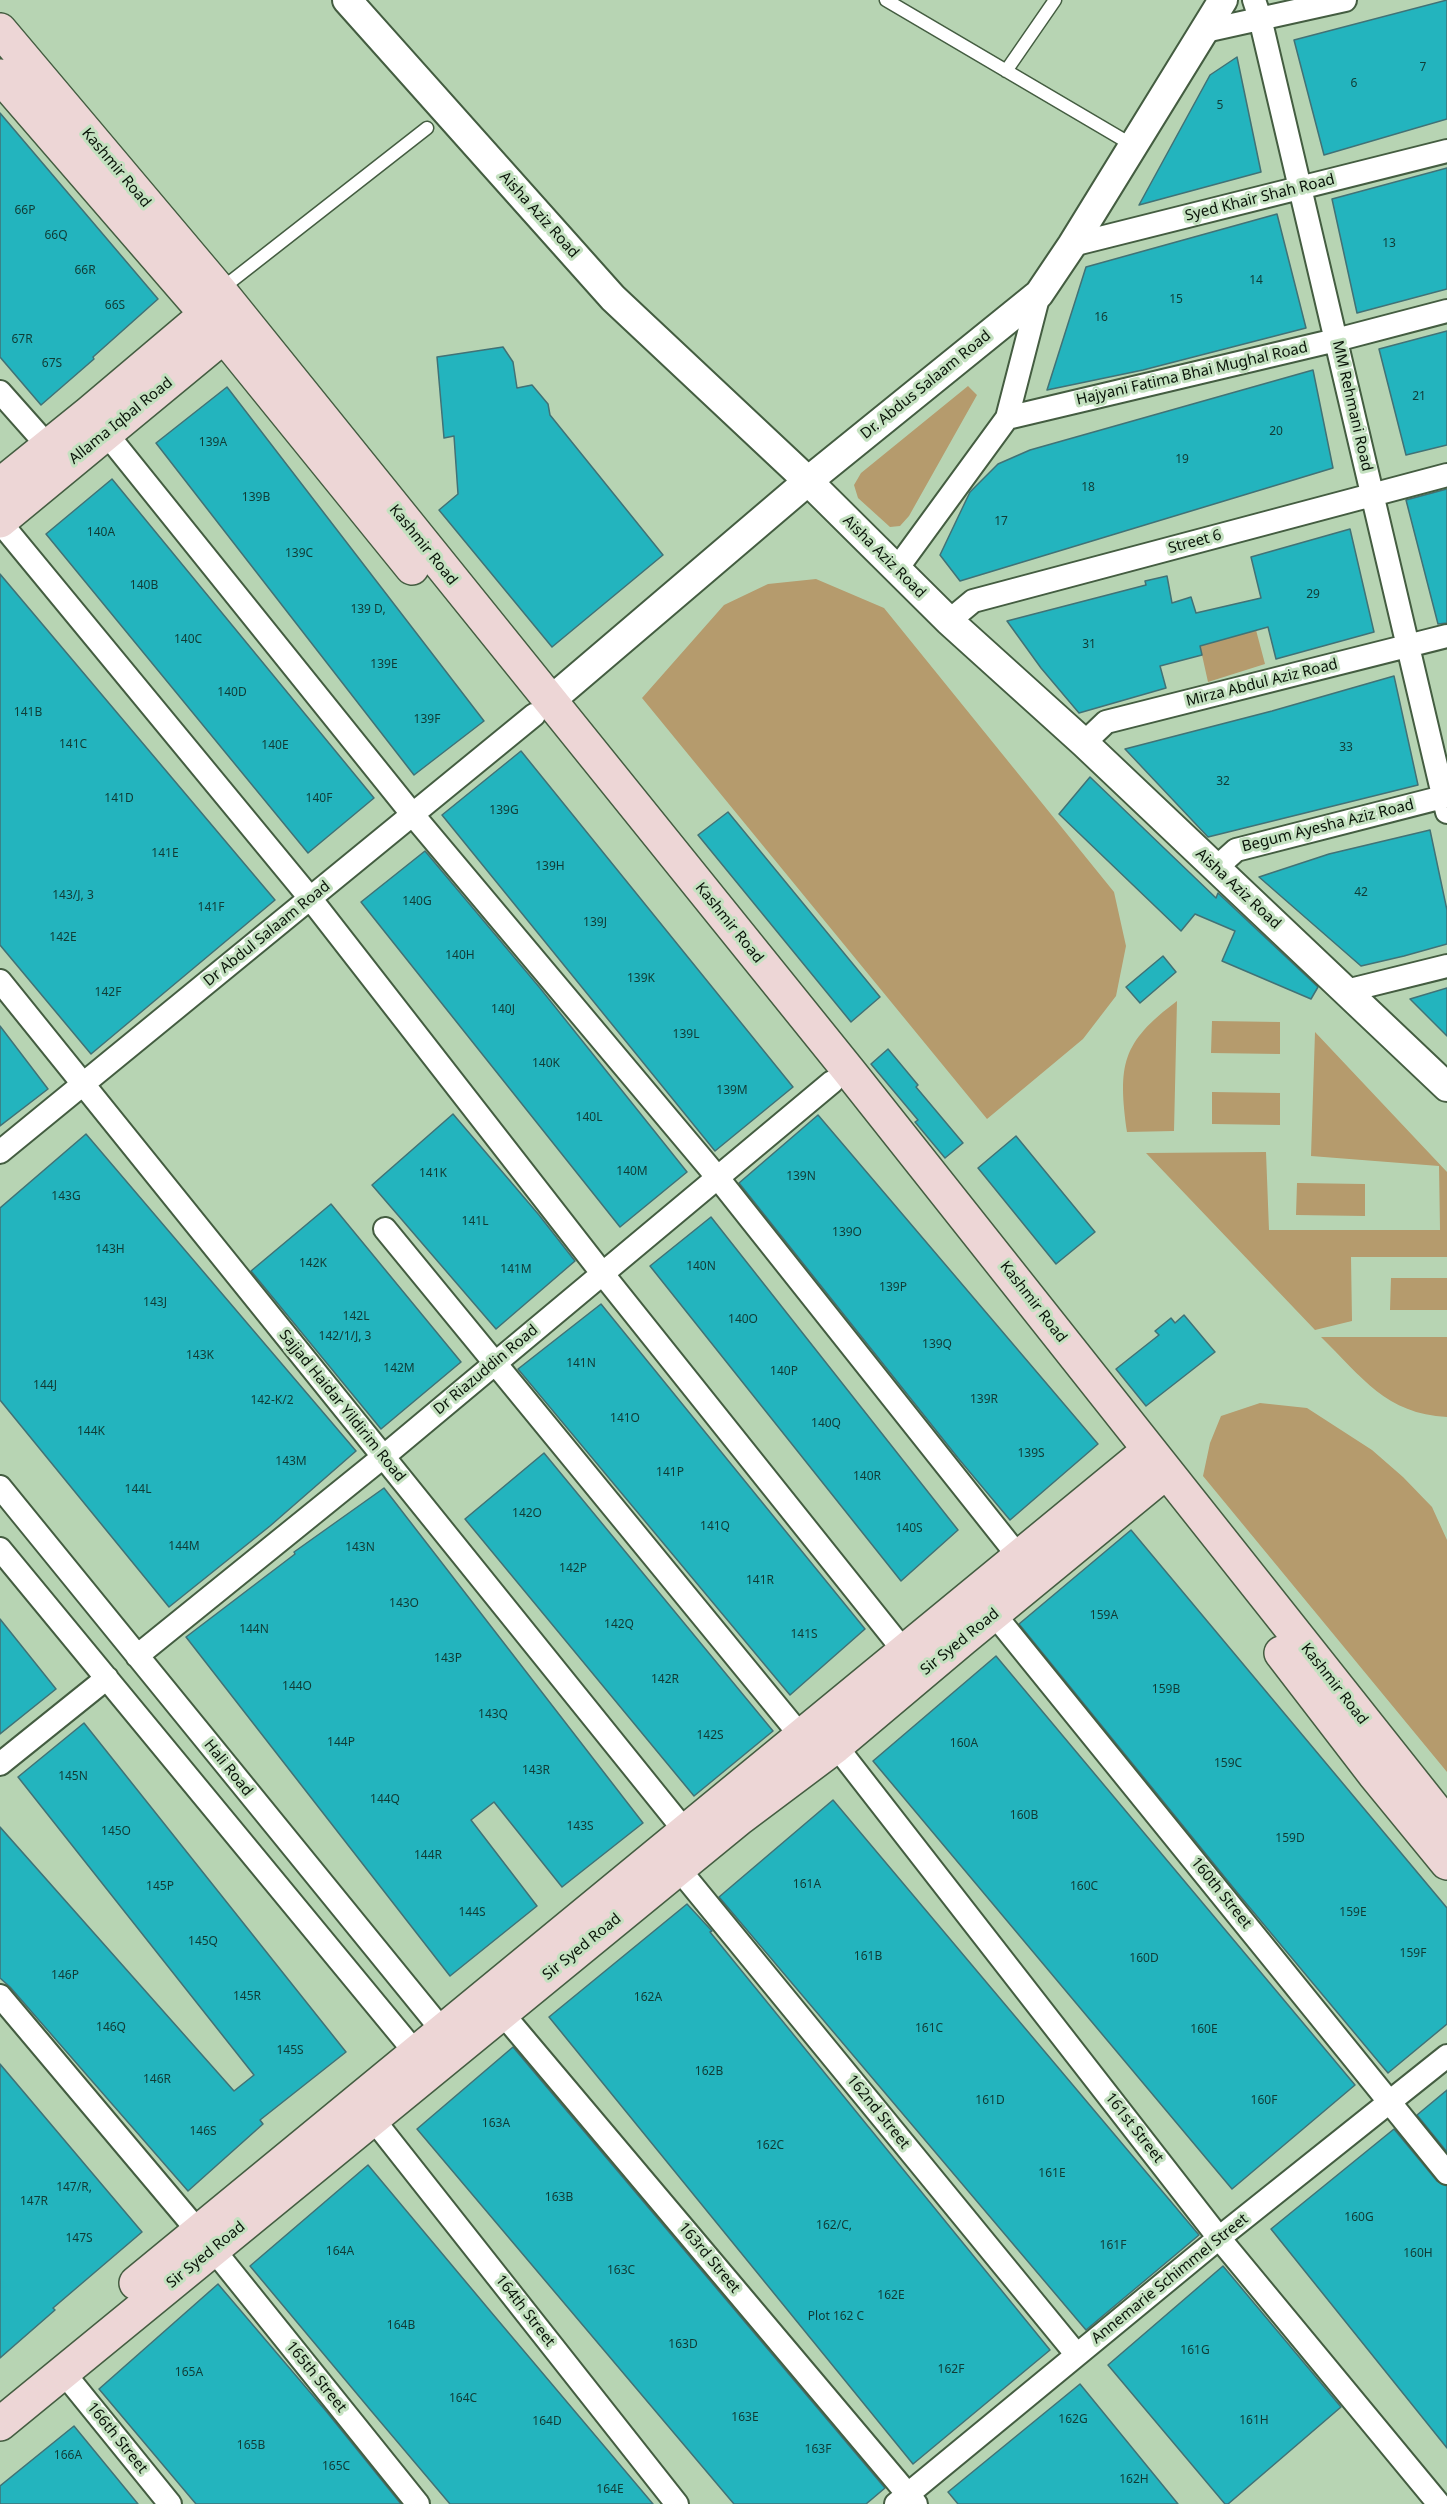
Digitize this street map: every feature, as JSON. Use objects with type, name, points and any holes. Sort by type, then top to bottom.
[{"type":"main road","name":"Kashmir Road","points":[[0,30],[223,312],[542,708],[832,1082],[1447,1825]]},
{"type":"main road","name":"Kashmir Road","points":[[0,76],[223,312]]},
{"type":"main road","name":"Allama Iqbal Road","points":[[0,521],[98,423],[223,312]]},
{"type":"main road","name":"Allama Iqbal Road","points":[[0,484],[48,446],[98,423]]},
{"type":"main road","name":"Kashmir Road","points":[[542,708],[849,1071],[1150,1467],[1374,1774],[1447,1863]]},
{"type":"main road","name":"Sir Syed Road","points":[[0,2394],[159,2279],[450,2040],[685,1831],[732,1808],[836,1746],[954,1628],[1018,1557],[1150,1467]]},
{"type":"main road","name":"Sir Syed Road","points":[[450,2040],[502,2013],[678,1868],[801,1736],[904,1652],[954,1628],[994,1614],[1150,1467]]},
{"type":"main road","name":"Sir Syed Road","points":[[206,2240],[373,2119],[423,2062]]},
{"type":"main road","name":"Sir Syed Road","points":[[0,2424],[63,2372],[159,2279]]},
{"type":"street","name":"Aisha Aziz Road","points":[[347,0],[613,298],[808,481],[949,621],[1084,743],[1447,1087]]},
{"type":"street","name":"Dr. Abdus Salaam Road","points":[[542,708],[808,481],[1040,294],[1223,0]]},
{"type":"street","points":[[1205,31],[1257,9],[1345,0]]},
{"type":"street","name":"MM Rehmani Road","points":[[1257,9],[1446,802]]},
{"type":"street","name":"Syed Khair Shah Road","points":[[1072,245],[1447,151]]},
{"type":"street","points":[[896,570],[1007,418],[1040,294]]},
{"type":"street","name":"Hajyani Fatima Bhai Mughal Road","points":[[1007,418],[1336,340],[1447,311]]},
{"type":"street","points":[[0,392],[48,446]]},
{"type":"street","points":[[98,423],[413,815],[718,1178],[1018,1557]]},
{"type":"street","name":"Street 6","points":[[949,621],[973,601],[1447,475]]},
{"type":"street","points":[[0,521],[310,898],[602,1273],[904,1652]]},
{"type":"street","name":"Mirza Abdul Aziz Road","points":[[1084,743],[1106,722],[1447,636]]},
{"type":"street","name":"Dr Abdul Salaam Road","points":[[0,1152],[542,708]]},
{"type":"street","name":"Begum Ayesha Aziz Road","points":[[1216,868],[1236,849],[1446,802]]},
{"type":"street","points":[[1346,991],[1447,966]]},
{"type":"street","name":"Sajjad Haidar Yildirim Road","points":[[0,981],[685,1831]]},
{"type":"street","name":"Dr Riazuddin Road","points":[[112,1684],[832,1082]]},
{"type":"street","points":[[385,1229],[801,1736]]},
{"type":"street","name":"Hali Road","points":[[0,1487],[450,2040]]},
{"type":"street","points":[[0,1550],[423,2062]]},
{"type":"street","name":"160th Street","points":[[994,1614],[1447,2173]]},
{"type":"street","points":[[92,1659],[122,1637]]},
{"type":"street","points":[[0,1764],[112,1684]]},
{"type":"street","name":"161st Street","points":[[836,1746],[1219,2238],[1439,2504]]},
{"type":"street","name":"162nd Street","points":[[678,1868],[1077,2355]]},
{"type":"street","name":"165th Street","points":[[0,1996],[206,2240],[418,2504]]},
{"type":"street","name":"163rd Street","points":[[502,2013],[907,2501]]},
{"type":"street","name":"Annemarie Schimmel Street","points":[[907,2501],[1077,2355],[1447,2056]]},
{"type":"street","name":"164th Street","points":[[373,2119],[677,2504]]},
{"type":"street","name":"166th Street","points":[[63,2372],[170,2504]]},
{"type":"lane","points":[[886,0],[1134,146]]},
{"type":"lane","points":[[1006,71],[1055,0]]},
{"type":"lane","points":[[223,312],[427,128]]},
{"type":"shaded area","points":[[968,386],[977,395],[909,516],[900,526],[890,527],[858,498],[854,485],[861,473]]},
{"type":"shaded area","points":[[816,579],[884,608],[1114,892],[1126,946],[1116,996],[1083,1039],[987,1119],[642,698],[724,605],[768,584]]},
{"type":"shaded area","points":[[1256,630],[1265,664],[1208,682],[1200,646]]},
{"type":"shaded area","points":[[1177,1001],[1174,1131],[1127,1132],[1123,1089],[1128,1057],[1134,1043],[1144,1030]]},
{"type":"shaded area","points":[[1212,1021],[1280,1022],[1280,1054],[1211,1053]]},
{"type":"shaded area","points":[[1315,1032],[1447,1172],[1447,1257],[1351,1257],[1352,1321],[1315,1330],[1146,1153],[1266,1152],[1269,1230],[1440,1230],[1439,1166],[1311,1156]]},
{"type":"shaded area","points":[[1212,1092],[1280,1093],[1280,1125],[1212,1124]]},
{"type":"shaded area","points":[[1297,1183],[1365,1184],[1365,1216],[1296,1215]]},
{"type":"shaded area","points":[[1391,1278],[1447,1278],[1447,1310],[1390,1310]]},
{"type":"shaded area","points":[[1321,1337],[1447,1337],[1447,1417],[1407,1409],[1391,1401],[1376,1391]]},
{"type":"shaded area","points":[[1260,1403],[1307,1408],[1372,1450],[1432,1507],[1447,1540],[1447,1772],[1203,1476],[1210,1443],[1221,1416]]},
{"type":"building","points":[[1447,0],[1447,119],[1324,155],[1294,40]]},
{"type":"building","points":[[1237,57],[1261,172],[1139,205],[1210,75]]},
{"type":"building","points":[[0,113],[158,299],[41,405],[0,357]]},
{"type":"building","points":[[1447,168],[1447,289],[1357,313],[1332,199]]},
{"type":"building","points":[[1277,214],[1306,328],[1143,370],[1047,390],[1086,267]]},
{"type":"building","points":[[1447,331],[1447,445],[1406,455],[1379,349]]},
{"type":"building","points":[[503,347],[513,362],[517,388],[532,385],[548,404],[550,415],[663,555],[552,647],[439,510],[458,494],[454,436],[444,438],[437,357]]},
{"type":"building","points":[[1313,370],[1333,468],[960,581],[940,555],[970,492],[998,464],[1030,450]]},
{"type":"building","points":[[227,387],[484,721],[414,775],[156,443]]},
{"type":"building","points":[[112,479],[374,798],[308,853],[46,534]]},
{"type":"building","points":[[1447,489],[1447,623],[1438,624],[1406,500]]},
{"type":"building","points":[[1350,529],[1374,632],[1276,659],[1268,627],[1200,646],[1202,655],[1160,666],[1166,688],[1079,713],[1041,668],[1007,621],[1146,585],[1145,581],[1167,576],[1172,603],[1191,597],[1196,613],[1261,598],[1251,557]]},
{"type":"building","points":[[0,574],[275,900],[91,1054],[0,945]]},
{"type":"building","points":[[1394,676],[1418,785],[1208,837],[1125,749],[1272,711]]},
{"type":"building","points":[[521,751],[793,1087],[715,1151],[442,815]]},
{"type":"building","points":[[1090,777],[1216,898],[1218,893],[1318,987],[1311,999],[1222,961],[1235,931],[1195,914],[1181,931],[1059,814]]},
{"type":"building","points":[[728,812],[880,997],[851,1022],[698,835]]},
{"type":"building","points":[[1430,830],[1447,910],[1447,944],[1404,956],[1361,966],[1259,877],[1329,854]]},
{"type":"building","points":[[425,851],[540,988],[687,1172],[620,1227],[361,902]]},
{"type":"building","points":[[1163,956],[1176,972],[1140,1003],[1126,987]]},
{"type":"building","points":[[1447,988],[1447,1036],[1410,999]]},
{"type":"building","points":[[0,1026],[48,1089],[0,1126]]},
{"type":"building","points":[[888,1049],[918,1085],[916,1087],[963,1143],[945,1158],[915,1122],[918,1120],[871,1064]]},
{"type":"building","points":[[453,1114],[575,1261],[496,1329],[372,1185]]},
{"type":"building","points":[[818,1115],[1098,1444],[1010,1520],[739,1183]]},
{"type":"building","points":[[86,1134],[356,1451],[270,1526],[169,1607],[0,1400],[0,1208]]},
{"type":"building","points":[[1016,1136],[1095,1232],[1056,1264],[978,1168]]},
{"type":"building","points":[[331,1204],[461,1362],[381,1429],[251,1271]]},
{"type":"building","points":[[711,1217],[958,1530],[901,1581],[650,1266]]},
{"type":"building","points":[[601,1304],[865,1629],[790,1695],[518,1369]]},
{"type":"building","points":[[1184,1315],[1215,1352],[1146,1406],[1116,1369],[1159,1335],[1155,1331],[1171,1318],[1175,1323]]},
{"type":"building","points":[[544,1453],[773,1731],[694,1796],[465,1519]]},
{"type":"building","points":[[384,1488],[643,1823],[562,1887],[494,1802],[471,1820],[537,1906],[450,1976],[186,1637],[295,1554],[294,1552]]},
{"type":"building","points":[[1131,1530],[1447,1908],[1447,2024],[1388,2073],[1240,1896],[1019,1624]]},
{"type":"building","points":[[0,1619],[56,1689],[0,1734]]},
{"type":"building","points":[[996,1656],[1355,2085],[1232,2189],[873,1761]]},
{"type":"building","points":[[84,1723],[346,2052],[260,2120],[263,2124],[188,2191],[0,1978],[0,1827],[234,2091],[254,2075],[18,1777]]},
{"type":"building","points":[[833,1800],[1199,2235],[1086,2330],[719,1897]]},
{"type":"building","points":[[687,1904],[712,1931],[710,1932],[1050,2350],[913,2464],[549,2017]]},
{"type":"building","points":[[513,2047],[885,2488],[866,2504],[734,2504],[417,2129]]},
{"type":"building","points":[[0,2064],[142,2232],[53,2308],[55,2310],[0,2358]]},
{"type":"building","points":[[1447,2090],[1447,2152],[1417,2115]]},
{"type":"building","points":[[1394,2129],[1437,2181],[1447,2186],[1447,2448],[1271,2229]]},
{"type":"building","points":[[368,2165],[653,2504],[450,2504],[373,2413],[250,2266]]},
{"type":"building","points":[[1223,2266],[1341,2407],[1228,2504],[1225,2504],[1108,2365]]},
{"type":"building","points":[[218,2284],[326,2411],[401,2504],[196,2504],[99,2389]]},
{"type":"building","points":[[1080,2384],[1178,2504],[958,2504],[948,2492]]},
{"type":"building","points":[[74,2426],[138,2504],[0,2504],[0,2486]]}]
